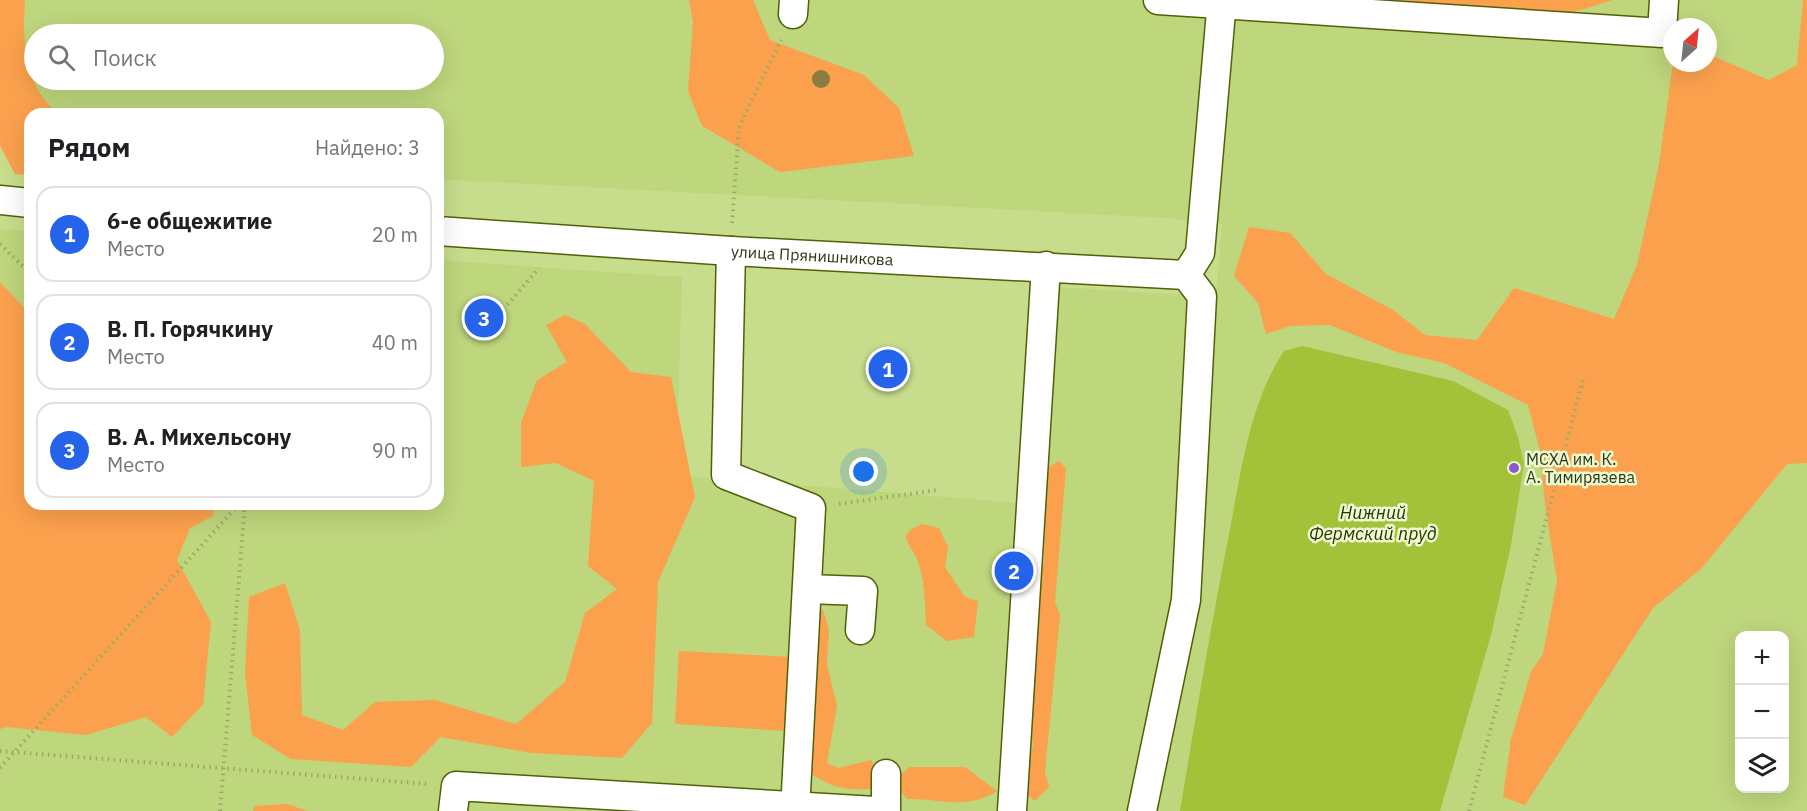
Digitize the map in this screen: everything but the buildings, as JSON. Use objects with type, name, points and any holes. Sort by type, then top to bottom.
[{"type":"street","points":[[1158,0],[1222,2],[1662,33],[1664,0]]},
{"type":"street","points":[[1142,811],[1186,600],[1202,296],[1186,275],[1200,253],[1222,2]]},
{"type":"street","points":[[0,200],[24,202]]},
{"type":"street","name":"улица Прянишникова","points":[[444,231],[731,251],[1186,275]]},
{"type":"street","points":[[731,251],[726,475],[811,508],[795,809]]},
{"type":"street","points":[[1012,811],[1046,266]]},
{"type":"street","points":[[807,589],[863,591],[860,630]]},
{"type":"street","points":[[886,774],[886,811]]},
{"type":"street","points":[[455,799],[875,811]]},
{"type":"path","points":[[733,194],[739,127],[794,7]]},
{"type":"path","points":[[0,244],[24,267]]},
{"type":"path","points":[[495,325],[502,311],[539,268]]},
{"type":"path","points":[[1469,811],[1583,380]]},
{"type":"path","points":[[811,508],[937,490]]},
{"type":"path","points":[[0,768],[234,510]]},
{"type":"path","points":[[220,811],[245,510]]},
{"type":"path","points":[[0,751],[224,767],[455,799]]},
{"type":"shaded area","points":[[0,0],[25,0],[24,90],[38,90],[53,108],[24,108],[24,175],[15,174],[0,146]]},
{"type":"shaded area","points":[[6,0],[1807,0],[1807,811],[0,811],[0,229],[24,231],[24,510],[444,510],[444,260],[682,277],[676,475],[1041,505],[1058,287],[1216,297],[1222,224],[1166,218],[444,179],[444,108],[29,108],[25,90],[444,90],[444,24],[24,24],[24,86]]},
{"type":"shaded area","points":[[689,0],[753,0],[770,40],[864,75],[899,108],[914,156],[780,172],[702,126],[688,91],[693,22]]},
{"type":"shaded area","points":[[1376,0],[1613,0],[1558,17],[1431,10]]},
{"type":"shaded area","points":[[1803,0],[1807,0],[1807,463],[1787,464],[1701,569],[1653,608],[1525,805],[1503,797],[1511,739],[1531,672],[1543,654],[1557,581],[1545,505],[1540,451],[1528,405],[1444,363],[1396,352],[1330,325],[1290,326],[1266,334],[1258,303],[1234,276],[1249,227],[1290,233],[1326,274],[1393,310],[1425,335],[1477,340],[1514,288],[1614,319],[1637,265],[1659,164],[1672,72],[1717,72],[1717,58],[1769,80],[1797,65]]},
{"type":"shaded area","points":[[0,282],[24,308],[24,510],[214,510],[213,516],[190,528],[177,560],[211,622],[203,705],[172,737],[146,717],[86,735],[7,727],[0,729]]},
{"type":"shaded area","points":[[565,315],[585,324],[631,372],[671,377],[695,497],[658,582],[652,723],[622,758],[531,753],[441,737],[411,767],[291,759],[252,735],[245,673],[249,597],[285,583],[300,630],[302,715],[343,730],[375,702],[435,700],[516,724],[565,682],[585,613],[617,589],[588,566],[594,481],[556,463],[521,467],[521,423],[537,380],[567,362],[546,325]]},
{"type":"shaded area","points":[[1059,461],[1066,468],[1055,602],[1060,615],[1045,772],[1049,787],[1035,801],[1024,792],[1024,774],[1033,747],[1027,704],[1034,593],[1044,561],[1047,468]]},
{"type":"shaded area","points":[[922,524],[939,528],[948,547],[945,567],[965,597],[978,601],[974,637],[947,641],[926,625],[921,573],[906,535],[910,530]]},
{"type":"shaded area","points":[[823,610],[829,629],[827,664],[837,706],[827,763],[838,768],[871,760],[877,772],[870,789],[838,787],[810,773],[816,615]]},
{"type":"shaded area","points":[[679,651],[792,657],[788,731],[675,724]]},
{"type":"shaded area","points":[[910,767],[965,767],[997,791],[974,801],[964,802],[907,799],[893,781]]},
{"type":"shaded area","points":[[287,804],[308,811],[253,811],[255,806]]},
{"type":"water","name":"Нижний Фермский пруд","points":[[1302,346],[1453,381],[1508,410],[1518,437],[1524,464],[1511,545],[1491,635],[1440,811],[1180,811],[1217,595],[1249,434],[1263,391],[1284,351]]},
{"type":"place","name":"В. А. Михельсону","points":[[484,318]]},
{"type":"place","name":"6-е общежитие","points":[[888,369]]},
{"type":"place","name":"МСХА им. К. А. Тимирязева","points":[[1514,468]]},
{"type":"place","name":"В. П. Горячкину","points":[[1014,571]]}]
